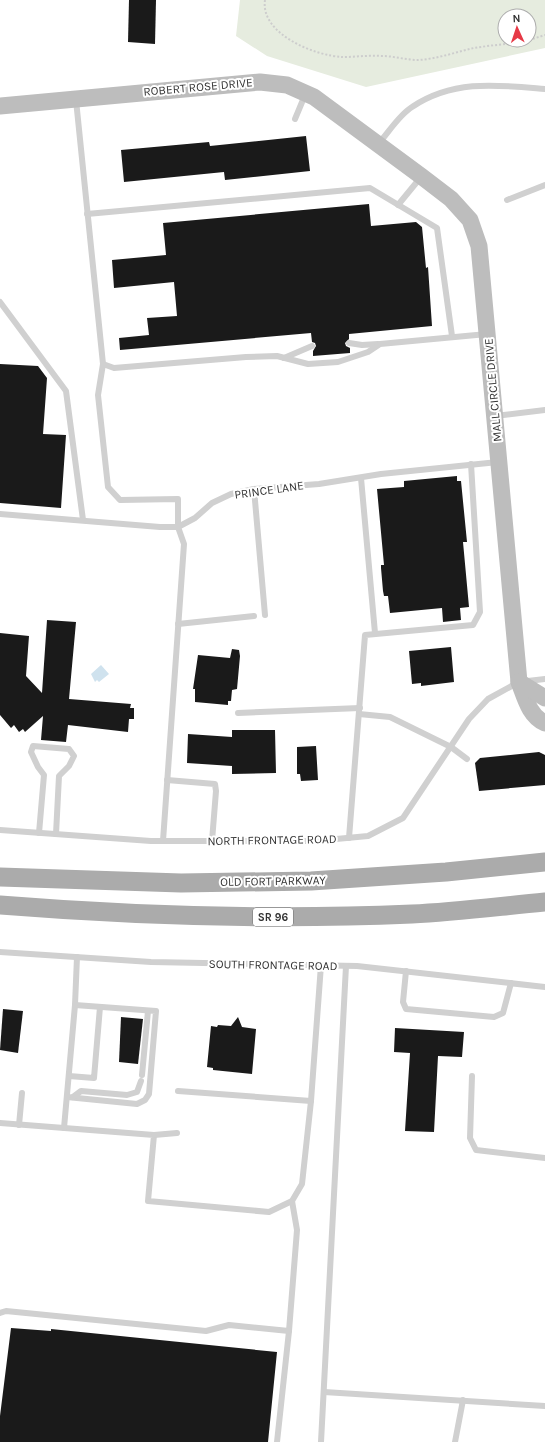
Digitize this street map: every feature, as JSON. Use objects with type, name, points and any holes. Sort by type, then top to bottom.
[{"type":"main road","name":"OLD FORT PARKWAY","points":[[0,877],[181,883],[311,881],[446,872],[545,862]]},
{"type":"main road","name":"SR 96","points":[[0,906],[174,916],[282,918],[414,914],[545,902]]},
{"type":"street","name":"ROBERT ROSE DRIVE","points":[[0,106],[260,82],[287,85],[314,96],[378,144]]},
{"type":"street","name":"MALL CIRCLE DRIVE","points":[[378,144],[451,199],[470,220],[479,246],[519,682],[535,716],[545,723]]},
{"type":"street","points":[[519,682],[545,698]]},
{"type":"lane","points":[[378,144],[411,107],[442,91],[474,85],[545,89]]},
{"type":"lane","points":[[295,119],[305,93]]},
{"type":"lane","points":[[75,99],[103,364],[98,395],[108,487],[120,500],[178,499],[178,527],[184,544],[163,841]]},
{"type":"lane","points":[[398,204],[421,176]]},
{"type":"lane","points":[[507,200],[545,184]]},
{"type":"lane","points":[[87,214],[370,188],[437,228],[452,336]]},
{"type":"lane","points":[[0,302],[66,391],[83,520]]},
{"type":"lane","points":[[349,342],[362,345],[380,344],[452,336],[488,334]]},
{"type":"lane","points":[[103,364],[114,368],[246,357],[277,356],[308,364],[338,362],[368,352],[380,344]]},
{"type":"lane","points":[[284,358],[312,346]]},
{"type":"lane","points":[[495,416],[545,410]]},
{"type":"lane","name":"PRINCE LANE","points":[[0,514],[160,527],[178,527],[195,518],[212,503],[231,494],[254,489],[499,462]]},
{"type":"lane","points":[[349,838],[365,635],[473,625],[480,612],[471,464]]},
{"type":"lane","points":[[361,478],[375,633]]},
{"type":"lane","points":[[254,489],[265,615]]},
{"type":"lane","points":[[178,624],[254,616]]},
{"type":"lane","name":"NORTH FRONTAGE ROAD","points":[[0,830],[163,841],[315,841],[368,836],[403,818],[470,719],[488,700],[519,682],[545,679]]},
{"type":"lane","points":[[238,713],[359,711],[390,717],[451,747],[467,759]]},
{"type":"lane","points":[[39,833],[44,775],[38,768],[31,752],[33,746],[70,749],[74,756],[69,766],[59,776],[56,834]]},
{"type":"lane","points":[[167,780],[215,784],[216,792],[212,841]]},
{"type":"lane","name":"SOUTH FRONTAGE ROAD","points":[[0,952],[151,962],[346,966],[406,971],[545,987]]},
{"type":"lane","points":[[64,1128],[70,1097],[68,1076],[75,1005],[76,957]]},
{"type":"lane","points":[[154,1135],[148,1201],[269,1212],[292,1201],[302,1184],[311,1101],[321,966]]},
{"type":"lane","points":[[321,1442],[346,966]]},
{"type":"lane","points":[[406,971],[403,1002],[406,1010],[494,1017],[503,1013],[511,983]]},
{"type":"lane","points":[[70,1097],[137,1104],[146,1100],[149,1094],[156,1011],[75,1005]]},
{"type":"lane","points":[[68,1076],[94,1078],[100,1007]]},
{"type":"lane","points":[[70,1097],[81,1091],[127,1095],[137,1092],[141,1078],[148,1010]]},
{"type":"lane","points":[[472,1076],[470,1138],[476,1150],[545,1158]]},
{"type":"lane","points":[[178,1091],[311,1101]]},
{"type":"lane","points":[[19,1125],[22,1093]]},
{"type":"lane","points":[[0,1123],[154,1135],[177,1134]]},
{"type":"lane","points":[[277,1442],[289,1330],[297,1230],[292,1201]]},
{"type":"lane","points":[[0,1313],[6,1311],[206,1331],[229,1325],[289,1330]]},
{"type":"lane","points":[[324,1392],[545,1406]]},
{"type":"lane","points":[[455,1442],[463,1400]]},
{"type":"path","points":[[265,0],[267,18],[274,28],[287,38],[321,53],[342,57],[381,56],[418,60],[497,45]]},
{"type":"shaded area","points":[[240,0],[545,0],[545,48],[366,87],[267,56],[236,36]]},
{"type":"water","points":[[101,665],[109,674],[99,682],[97,680],[95,682],[91,674]]},
{"type":"building","points":[[129,0],[156,0],[155,44],[128,42]]},
{"type":"building","points":[[306,136],[310,171],[225,180],[224,172],[124,182],[121,150],[209,142],[210,146]]},
{"type":"building","points":[[369,204],[371,226],[416,222],[422,227],[426,268],[428,267],[432,326],[349,334],[349,339],[345,343],[346,346],[350,348],[350,353],[313,356],[313,351],[316,346],[315,343],[312,342],[311,333],[120,350],[119,338],[149,335],[147,318],[177,316],[174,282],[114,288],[112,260],[166,255],[163,223]]},
{"type":"building","points":[[0,364],[38,366],[47,378],[43,434],[66,435],[61,508],[0,503]]},
{"type":"building","points":[[457,476],[457,481],[461,481],[467,542],[463,542],[469,607],[460,608],[461,620],[443,622],[442,608],[390,613],[388,596],[384,596],[383,591],[381,565],[384,565],[377,489],[404,487],[404,481]]},
{"type":"building","points":[[47,620],[76,622],[69,699],[131,704],[130,708],[134,708],[134,719],[129,719],[128,732],[68,725],[66,742],[41,740],[43,716],[25,732],[23,729],[19,732],[14,725],[11,728],[0,715],[0,633],[29,636],[26,676],[42,693]]},
{"type":"building","points":[[451,647],[454,682],[421,686],[421,683],[412,684],[409,651]]},
{"type":"building","points":[[232,649],[239,650],[240,656],[237,689],[232,690],[231,701],[228,701],[228,705],[195,702],[195,689],[193,689],[198,655],[230,658]]},
{"type":"building","points":[[232,730],[275,730],[276,773],[232,774],[232,766],[187,763],[188,734],[232,737]]},
{"type":"building","points":[[316,746],[318,780],[301,781],[300,774],[297,774],[297,747]]},
{"type":"building","points":[[539,752],[545,755],[545,785],[479,791],[475,763],[480,758]]},
{"type":"building","points":[[3,1009],[23,1011],[18,1053],[0,1050]]},
{"type":"building","points":[[121,1017],[143,1019],[138,1064],[119,1062]]},
{"type":"building","points":[[238,1017],[242,1027],[256,1029],[252,1074],[213,1070],[213,1068],[207,1067],[211,1026],[231,1026]]},
{"type":"building","points":[[395,1028],[464,1032],[462,1057],[438,1056],[434,1132],[405,1131],[410,1053],[394,1052]]},
{"type":"building","points":[[11,1328],[51,1331],[51,1329],[277,1352],[268,1442],[0,1442],[0,1416]]}]
